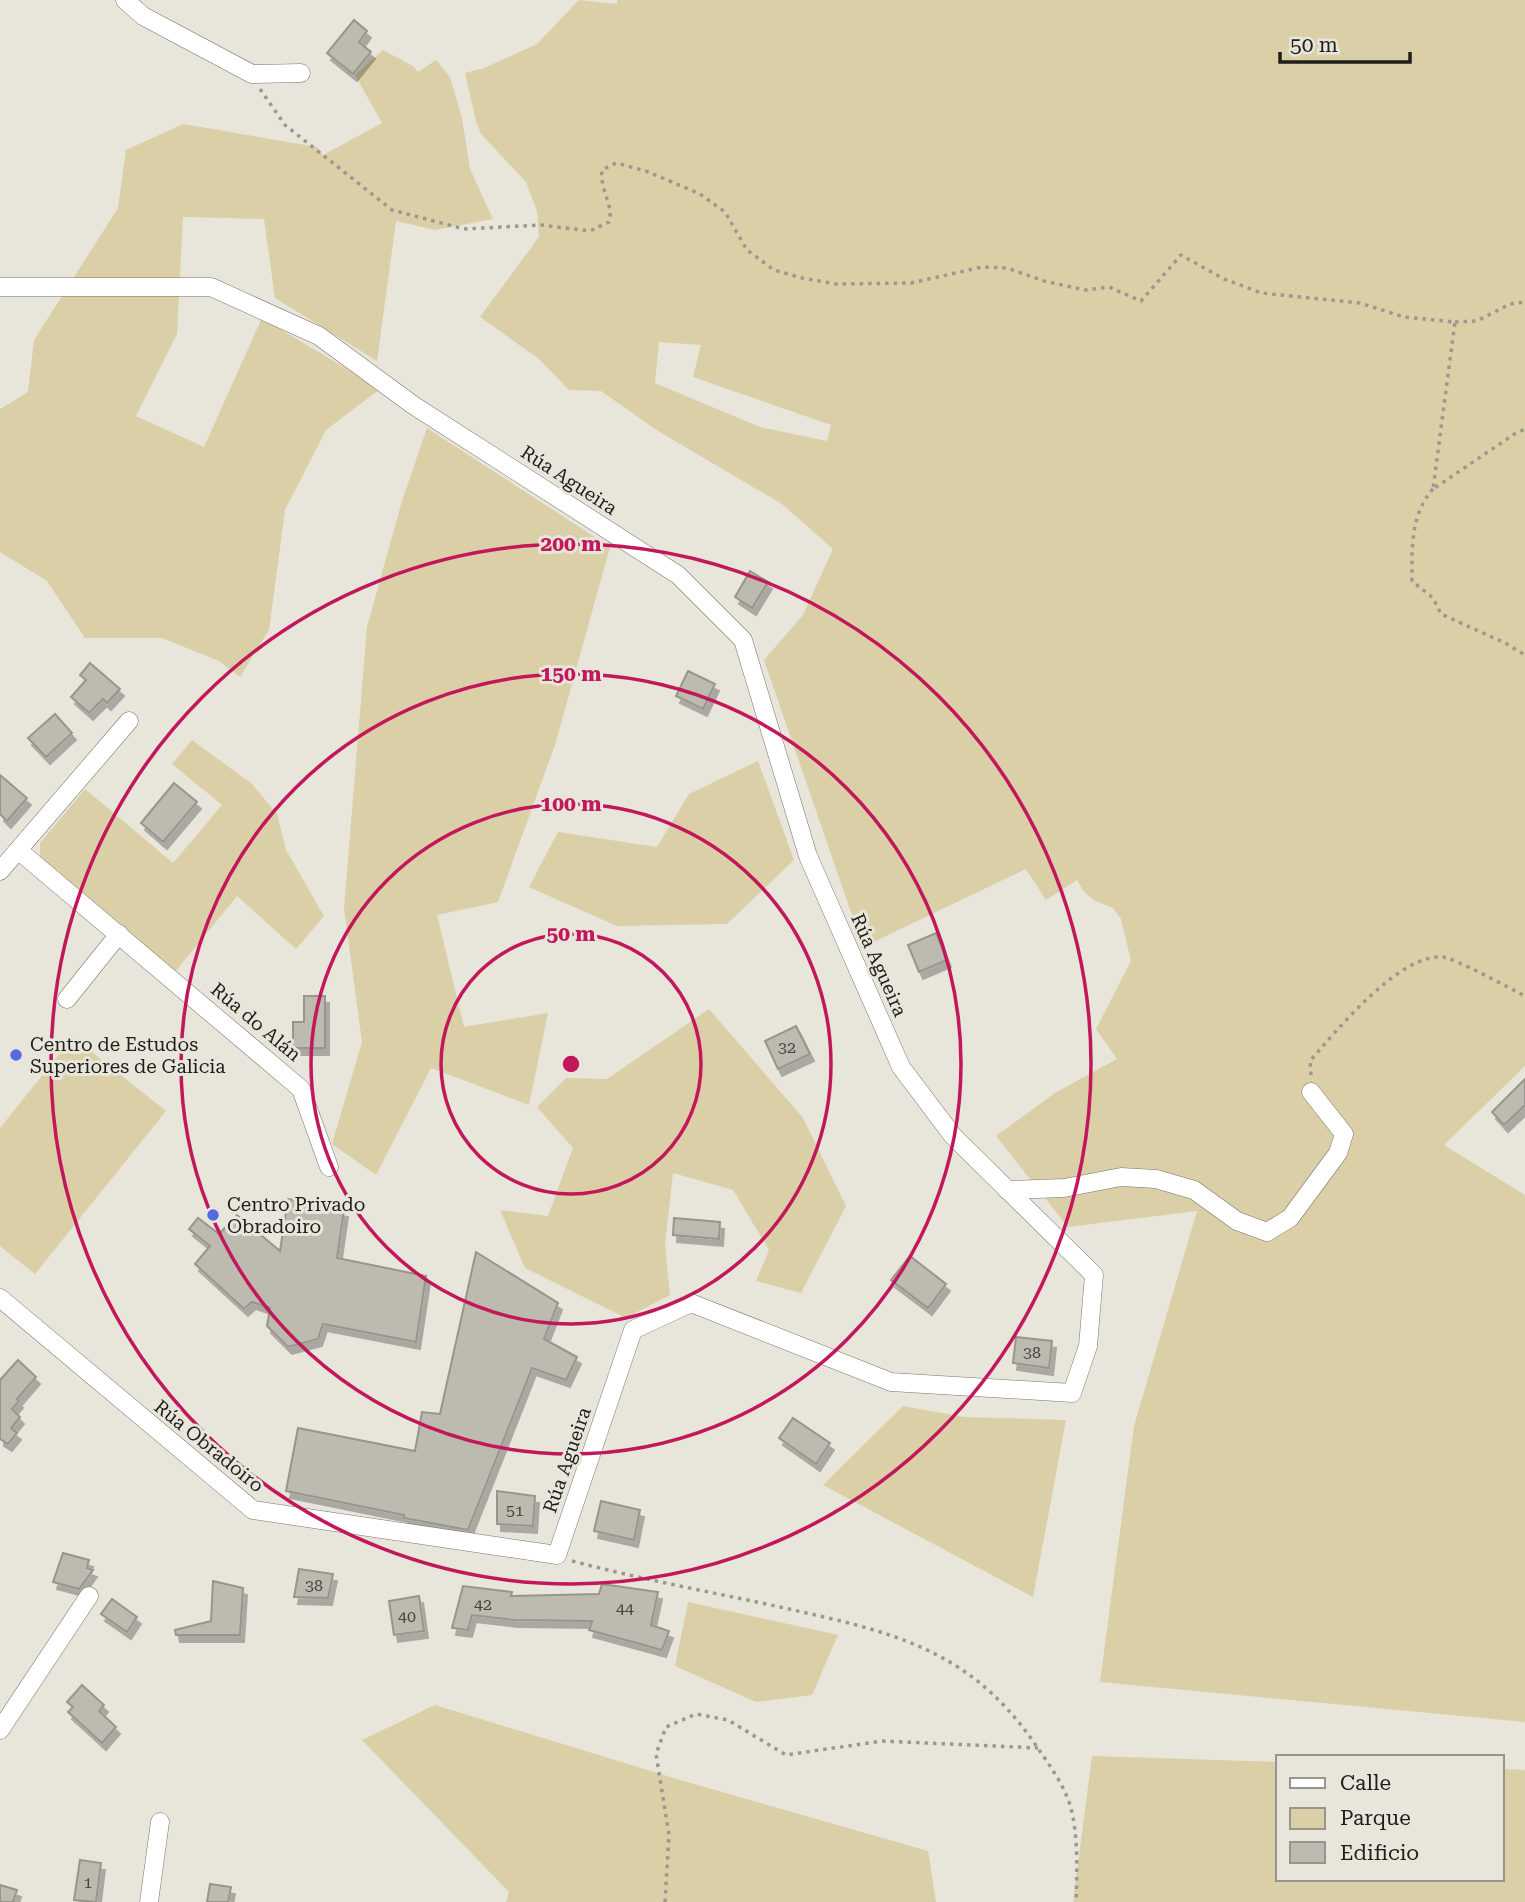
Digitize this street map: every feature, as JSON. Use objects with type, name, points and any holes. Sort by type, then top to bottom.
[{"type":"street","points":[[125,0],[143,16],[252,75],[301,73]]},
{"type":"street","name":"Rúa Agueira","points":[[0,287],[211,287],[319,336],[413,405],[677,575],[743,640],[808,856],[901,1067],[953,1136],[1094,1275],[1088,1346],[1072,1393],[891,1382],[691,1303],[633,1330],[557,1555]]},
{"type":"street","points":[[0,871],[129,720]]},
{"type":"street","name":"Rúa do Alán","points":[[18,850],[301,1089],[329,1167]]},
{"type":"street","points":[[67,999],[119,934]]},
{"type":"street","points":[[1007,1190],[1064,1188],[1121,1177],[1156,1179],[1194,1191],[1237,1221],[1267,1232],[1290,1218],[1338,1153],[1344,1134],[1311,1092]]},
{"type":"street","name":"Rúa Obradoiro","points":[[0,1298],[253,1510],[557,1555]]},
{"type":"street","points":[[0,1730],[89,1596]]},
{"type":"street","points":[[149,1902],[160,1822]]},
{"type":"path","points":[[252,75],[265,99],[285,125],[392,210],[464,229],[541,225],[590,231],[609,222],[611,215],[601,184],[603,170],[616,163],[646,171],[700,194],[724,212],[747,250],[774,270],[836,284],[912,283],[982,267],[1007,268],[1044,281],[1085,290],[1109,287],[1141,301],[1181,256],[1224,279],[1261,293],[1360,303],[1405,317],[1455,322],[1478,321],[1510,304],[1525,302]]},
{"type":"path","points":[[1433,489],[1455,322]]},
{"type":"path","points":[[1525,429],[1433,489],[1423,500],[1412,536],[1412,581],[1433,598],[1441,614],[1506,643],[1525,655]]},
{"type":"path","points":[[1311,1092],[1310,1061],[1381,986],[1414,963],[1443,956],[1525,996]]},
{"type":"path","points":[[557,1555],[641,1579],[863,1626],[943,1657],[969,1674],[1000,1701],[1038,1748],[1060,1781],[1073,1816],[1077,1867],[1076,1902]]},
{"type":"path","points":[[665,1902],[669,1835],[656,1754],[666,1727],[696,1714],[727,1720],[786,1755],[882,1741],[1038,1748]]},
{"type":"green space","points":[[579,0],[617,4],[617,0],[1525,0],[1525,1066],[1444,1145],[1525,1195],[1525,1722],[1100,1682],[1134,1426],[1197,1211],[1068,1227],[996,1136],[1055,1093],[1117,1059],[1096,1029],[1131,961],[1121,919],[1113,908],[1095,901],[1084,892],[1077,880],[1046,900],[1026,869],[863,947],[764,660],[803,615],[833,549],[782,504],[658,431],[601,391],[569,390],[539,359],[480,317],[539,237],[537,211],[526,182],[481,134],[465,73],[484,68],[537,44]],"holes":[[[659,342],[701,345],[693,377],[831,425],[827,441],[760,427],[655,383]]]},
{"type":"green space","points":[[383,50],[413,66],[418,72],[436,60],[450,77],[462,118],[470,169],[493,219],[435,230],[396,221],[377,361],[275,298],[264,219],[183,217],[177,334],[136,416],[204,447],[262,318],[380,389],[326,430],[285,510],[269,630],[240,677],[219,661],[162,638],[85,638],[47,581],[0,552],[0,409],[28,392],[34,340],[118,208],[126,150],[183,124],[317,147],[323,155],[382,123],[355,75]]},
{"type":"green space","points":[[427,428],[610,547],[555,745],[498,902],[437,915],[464,1027],[548,1013],[529,1105],[431,1068],[376,1175],[332,1144],[362,1042],[344,908],[367,627],[402,501]]},
{"type":"green space","points":[[192,740],[252,784],[277,814],[286,850],[324,916],[296,949],[237,896],[175,972],[40,857],[40,843],[85,789],[173,863],[222,805],[172,764]]},
{"type":"green space","points":[[758,761],[794,860],[727,924],[617,926],[529,887],[558,832],[657,847],[689,794]]},
{"type":"green space","points":[[709,1009],[803,1118],[846,1206],[801,1293],[756,1281],[769,1250],[733,1190],[673,1173],[665,1245],[670,1295],[626,1318],[525,1268],[500,1210],[548,1216],[573,1148],[537,1107],[566,1078],[607,1079]]},
{"type":"green space","points":[[73,1037],[166,1111],[35,1274],[0,1246],[0,1128]]},
{"type":"green space","points":[[903,1406],[964,1417],[1066,1420],[1033,1597],[823,1485]]},
{"type":"green space","points":[[688,1602],[838,1635],[812,1695],[756,1702],[675,1666]]},
{"type":"green space","points":[[435,1705],[677,1779],[928,1851],[936,1902],[506,1902],[509,1892],[362,1740]]},
{"type":"green space","points":[[1092,1756],[1276,1762],[1276,1881],[1504,1881],[1504,1769],[1525,1770],[1525,1902],[1073,1902]]},
{"type":"building","points":[[354,20],[367,31],[359,42],[371,52],[353,74],[327,53]]},
{"type":"building","points":[[750,571],[768,582],[752,608],[735,597]]},
{"type":"building","points":[[90,663],[120,689],[107,703],[103,699],[89,713],[71,697],[86,680],[80,675]]},
{"type":"building","points":[[688,671],[715,684],[703,709],[676,696]]},
{"type":"building","points":[[55,714],[72,733],[46,757],[28,738]]},
{"type":"building","points":[[0,775],[27,798],[7,821],[0,814]]},
{"type":"building","points":[[174,783],[197,802],[163,842],[141,823]]},
{"type":"building","points":[[936,933],[947,960],[919,972],[908,945]]},
{"type":"building","points":[[304,996],[325,996],[325,1048],[293,1048],[293,1022],[304,1022]]},
{"type":"building","points":[[796,1026],[810,1054],[778,1069],[765,1041]]},
{"type":"building","points":[[1525,1079],[1525,1105],[1504,1125],[1492,1112]]},
{"type":"building","points":[[288,1199],[344,1210],[337,1258],[426,1276],[416,1342],[323,1324],[318,1339],[288,1347],[267,1326],[270,1308],[252,1302],[244,1309],[195,1264],[210,1246],[189,1229],[198,1218],[219,1234],[237,1215],[280,1251]]},
{"type":"building","points":[[674,1218],[720,1222],[719,1239],[673,1235]]},
{"type":"building","points":[[476,1252],[558,1303],[544,1339],[577,1357],[566,1380],[532,1368],[468,1530],[286,1491],[298,1428],[415,1451],[422,1412],[440,1414]]},
{"type":"building","points":[[910,1256],[946,1284],[928,1308],[891,1280]]},
{"type":"building","points":[[1016,1337],[1052,1341],[1049,1368],[1013,1363]]},
{"type":"building","points":[[18,1360],[36,1377],[12,1409],[20,1417],[11,1428],[17,1433],[8,1444],[0,1439],[0,1380]]},
{"type":"building","points":[[793,1418],[830,1443],[816,1464],[779,1438]]},
{"type":"building","points":[[497,1491],[535,1496],[533,1526],[497,1524]]},
{"type":"building","points":[[601,1501],[640,1510],[634,1540],[594,1531]]},
{"type":"building","points":[[63,1553],[89,1560],[87,1568],[93,1570],[79,1589],[53,1582]]},
{"type":"building","points":[[299,1569],[333,1574],[328,1598],[294,1597]]},
{"type":"building","points":[[213,1581],[243,1588],[240,1635],[176,1635],[175,1630],[211,1621]]},
{"type":"building","points":[[602,1584],[658,1592],[651,1625],[669,1631],[662,1650],[589,1630],[592,1621],[514,1620],[472,1615],[468,1630],[452,1628],[463,1586],[512,1592],[511,1596],[599,1594]]},
{"type":"building","points":[[419,1596],[424,1631],[394,1635],[389,1601]]},
{"type":"building","points":[[112,1599],[137,1617],[127,1632],[101,1614]]},
{"type":"building","points":[[82,1685],[104,1705],[99,1711],[116,1727],[102,1743],[68,1712],[73,1707],[67,1702]]},
{"type":"building","points":[[80,1860],[101,1863],[96,1902],[74,1900]]},
{"type":"building","points":[[210,1884],[231,1887],[228,1902],[207,1902]]},
{"type":"building","points":[[0,1885],[17,1890],[13,1902],[0,1902]]},
{"type":"place","name":"Centro de Estudos Superiores de Galicia","points":[[16,1055]]},
{"type":"place","name":"Centro Privado Obradoiro","points":[[213,1215]]}]
